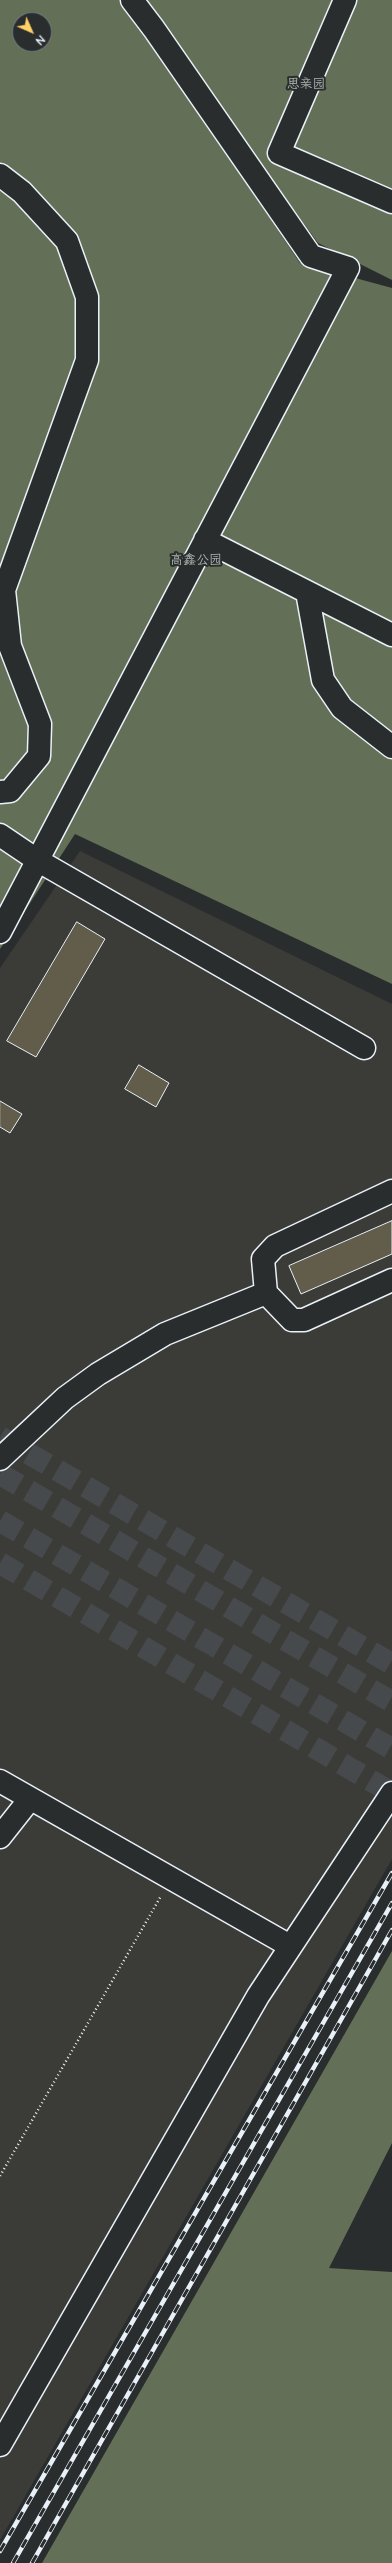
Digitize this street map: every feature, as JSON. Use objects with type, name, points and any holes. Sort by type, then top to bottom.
[{"type":"street","points":[[0,932],[348,268],[311,256],[154,29],[132,0]]},
{"type":"street","points":[[345,0],[279,153],[392,202]]},
{"type":"street","points":[[0,175],[22,192],[67,241],[87,297],[87,360],[2,592],[10,646],[40,724],[39,756],[10,791],[0,792]]},
{"type":"street","points":[[205,540],[392,635]]},
{"type":"street","points":[[307,592],[323,680],[342,708],[392,747]]},
{"type":"street","points":[[0,835],[37,860],[364,1048]]},
{"type":"street","points":[[392,1192],[275,1246],[263,1259],[266,1293],[292,1320],[304,1320],[392,1280]]},
{"type":"street","points":[[0,1460],[65,1398],[98,1374],[165,1334],[266,1293]]},
{"type":"street","points":[[0,1781],[290,1946]]},
{"type":"street","points":[[0,2445],[258,1996],[392,1793]]},
{"type":"street","points":[[0,1837],[30,1799]]},
{"type":"path","points":[[0,2176],[171,1879]]},
{"type":"shaded area","points":[[80,851],[392,1004],[392,1859],[0,2540],[0,968]]},
{"type":"green space","name":"高鑫公园","points":[[0,0],[120,0],[140,26],[300,263],[392,288],[392,984],[75,834],[0,949]]},
{"type":"green space","name":"思亲园","points":[[141,0],[392,0],[392,280],[318,243]]},
{"type":"green space","points":[[392,1951],[392,2143],[329,2268],[392,2272],[392,2563],[42,2563]]},
{"type":"building","points":[[77,922],[105,939],[36,1057],[7,1041]]},
{"type":"building","points":[[139,1065],[169,1083],[156,1107],[125,1089]]},
{"type":"building","points":[[0,1101],[22,1114],[10,1133],[0,1127]]},
{"type":"building","points":[[392,1221],[392,1254],[301,1294],[289,1266]]},
{"type":"tunnel","points":[[0,1437],[392,1664]]},
{"type":"tunnel","points":[[0,1474],[392,1702]]},
{"type":"tunnel","points":[[0,1521],[392,1749]]},
{"type":"tunnel","points":[[0,1563],[392,1793]]},
{"type":"railway","points":[[0,2551],[392,1873]]},
{"type":"railway","points":[[13,2563],[392,1903]]},
{"type":"railway","points":[[32,2563],[392,1930]]}]
